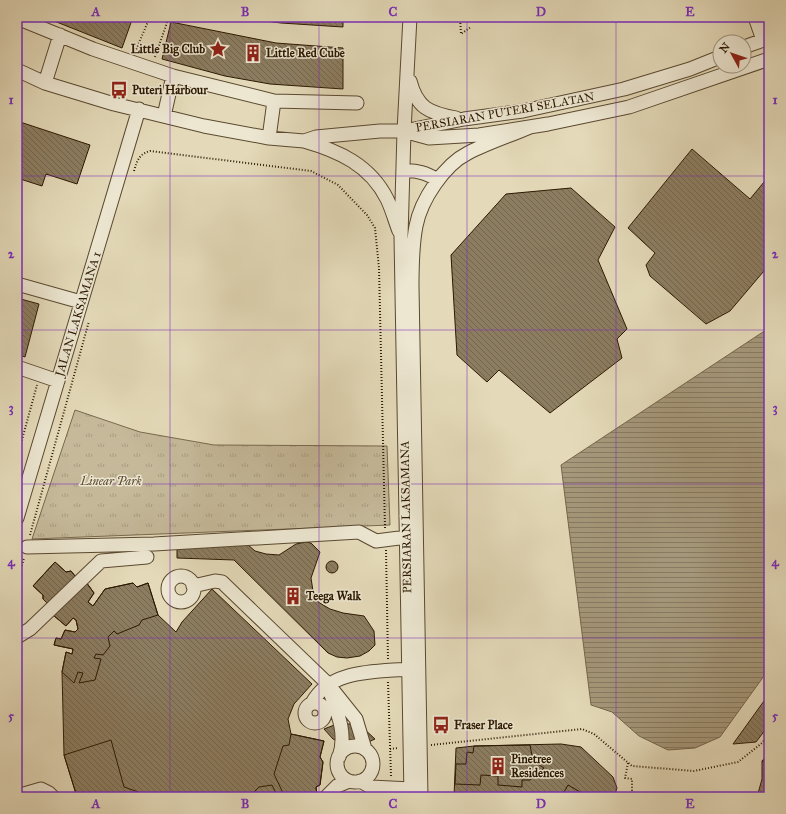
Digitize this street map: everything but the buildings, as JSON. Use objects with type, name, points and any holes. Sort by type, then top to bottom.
[{"type":"street","points":[[410,17],[408,73],[413,93],[417,100],[427,109],[441,115],[464,119]]},
{"type":"street","points":[[752,45],[766,39],[755,17]]},
{"type":"street","points":[[17,18],[131,63],[173,76],[274,101],[357,103]]},
{"type":"street","points":[[46,83],[60,35]]},
{"type":"street","name":"PERSIARAN PUTERI SELATAN","points":[[404,131],[429,138],[479,135],[530,127],[629,107],[769,59]]},
{"type":"street","name":"PERSIARAN PUTERI SELATAN","points":[[17,70],[46,83],[114,104],[204,126],[269,138],[304,141],[316,137],[404,131],[464,119],[524,111],[624,89],[690,69],[712,60]]},
{"type":"street","name":"PERSIARAN LAKSAMANA","points":[[408,73],[404,131],[401,237],[409,670],[415,747]]},
{"type":"street","points":[[164,116],[173,76]]},
{"type":"street","points":[[269,138],[274,101]]},
{"type":"street","name":"JALAN LAKSAMANA 1","points":[[17,518],[139,109]]},
{"type":"street","points":[[328,684],[342,727],[342,747],[338,760],[341,775],[371,787],[392,788],[416,793],[412,260],[416,225],[423,206],[438,180],[453,163],[467,153],[530,127]]},
{"type":"street","points":[[304,141],[332,149],[365,169],[387,199],[401,237]]},
{"type":"street","points":[[403,171],[414,170],[422,172],[438,180]]},
{"type":"street","points":[[17,284],[81,302]]},
{"type":"street","points":[[17,367],[58,381]]},
{"type":"street","points":[[27,547],[154,544],[359,532],[376,541],[406,538]]},
{"type":"street","points":[[17,637],[30,629],[101,561],[147,558]]},
{"type":"street","points":[[193,586],[215,581],[222,582],[328,684],[356,719],[365,750]]},
{"type":"street","points":[[342,727],[325,718],[316,724],[307,720],[305,710],[328,684],[351,675],[409,670]]},
{"type":"street","points":[[326,797],[337,786],[369,776],[372,766],[372,758],[360,747],[349,748],[340,754],[338,760]]},
{"type":"street","points":[[26,796],[41,789],[53,797]]},
{"type":"path","points":[[131,63],[150,17]]},
{"type":"path","points":[[150,69],[169,17]]},
{"type":"path","points":[[460,17],[461,34],[471,27]]},
{"type":"path","points":[[134,172],[138,158],[143,153],[150,151],[311,171],[338,185],[367,215],[375,228],[379,268],[392,788]]},
{"type":"path","points":[[17,583],[90,319]]},
{"type":"path","points":[[17,458],[40,375]]},
{"type":"path","points":[[390,749],[582,729],[594,734],[632,766],[694,771],[738,762],[762,743],[769,734]]},
{"type":"path","points":[[628,763],[625,778],[632,779],[632,797]]},
{"type":"green space","name":"Linear Park","points":[[75,410],[140,432],[214,445],[387,446],[390,525],[32,539]]},
{"type":"shaded area","points":[[769,328],[769,669],[720,737],[695,748],[668,750],[639,736],[612,712],[591,705],[561,465]]},
{"type":"place","name":"Little Big Club","points":[[218,49]]},
{"type":"place","name":"Little Red Cube","points":[[253,53]]},
{"type":"place","name":"Puteri Harbour","points":[[119,90]]},
{"type":"place","name":"Teega Walk","points":[[293,596]]},
{"type":"place","name":"Fraser Place","points":[[441,725]]},
{"type":"place","name":"Pinetree Residences","points":[[498,766]]}]
